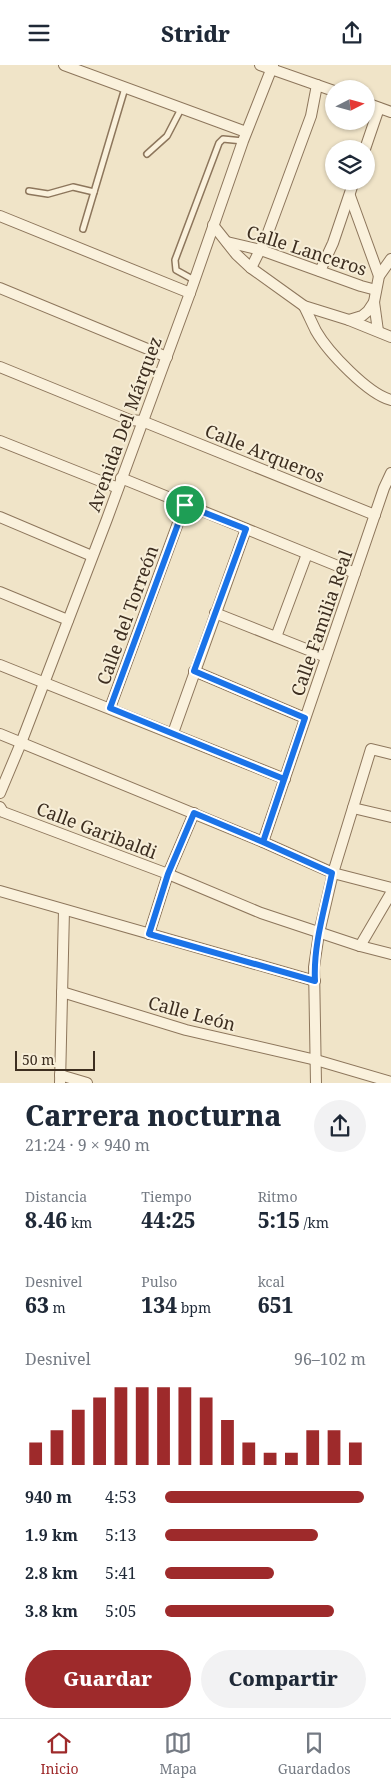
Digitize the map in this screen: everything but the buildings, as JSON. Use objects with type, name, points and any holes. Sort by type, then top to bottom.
[{"type":"street","points":[[64,65],[181,109],[245,137]]},
{"type":"street","points":[[260,65],[272,67],[325,88]]},
{"type":"street","name":"Avenida Del Márquez","points":[[0,793],[44,684],[120,483],[272,67]]},
{"type":"street","points":[[251,269],[261,250],[311,116],[316,85]]},
{"type":"street","points":[[375,106],[391,112]]},
{"type":"street","points":[[368,140],[379,108]]},
{"type":"street","points":[[320,271],[333,243],[352,190]]},
{"type":"street","points":[[350,196],[379,275]]},
{"type":"street","points":[[0,216],[190,293]]},
{"type":"street","points":[[213,225],[251,269],[304,306],[349,319],[391,337]]},
{"type":"street","name":"Calle Lanceros","points":[[226,242],[261,250],[376,290]]},
{"type":"street","points":[[378,331],[374,302],[376,290],[379,275],[391,259]]},
{"type":"street","points":[[0,288],[167,357]]},
{"type":"street","points":[[349,319],[368,311],[374,302]]},
{"type":"street","points":[[304,306],[317,333],[337,358],[363,383],[385,399],[391,400]]},
{"type":"street","name":"Calle Arqueros","points":[[0,367],[130,420],[142,421],[375,515]]},
{"type":"street","points":[[0,441],[185,505],[355,573]]},
{"type":"street","name":"Calle Familia Real","points":[[263,842],[391,473]]},
{"type":"street","name":"Calle del Torreón","points":[[110,708],[185,505]]},
{"type":"street","points":[[0,517],[92,557]]},
{"type":"street","points":[[173,733],[246,529]]},
{"type":"street","points":[[276,637],[306,554]]},
{"type":"street","points":[[0,592],[68,620]]},
{"type":"street","points":[[215,613],[326,657]]},
{"type":"street","points":[[0,665],[284,779]]},
{"type":"street","points":[[194,671],[305,718]]},
{"type":"street","points":[[0,734],[194,813],[332,873],[391,888]]},
{"type":"street","points":[[316,1083],[314,967],[332,873],[371,749],[391,754]]},
{"type":"street","points":[[353,808],[391,817]]},
{"type":"street","name":"Calle Garibaldi","points":[[1,811],[168,874],[261,913],[360,946],[391,954]]},
{"type":"street","points":[[149,934],[168,874],[194,813]]},
{"type":"street","points":[[0,891],[315,981]]},
{"type":"street","points":[[360,946],[391,893]]},
{"type":"street","points":[[64,910],[60,1079],[87,1083]]},
{"type":"street","name":"Calle León","points":[[62,993],[186,1030],[316,1060],[391,1082]]},
{"type":"lane","points":[[83,229],[125,88]]},
{"type":"lane","points":[[147,154],[167,136],[181,109]]},
{"type":"lane","points":[[194,279],[176,270],[175,260],[219,143],[223,139],[245,137]]},
{"type":"lane","points":[[29,191],[48,194],[73,187],[94,192]]},
{"type":"route","points":[[185,505],[110,708],[284,779],[263,842],[332,873],[319,933],[314,967],[315,981],[149,934],[168,874],[194,813],[263,842],[305,718],[194,671],[246,529],[185,505]]}]
